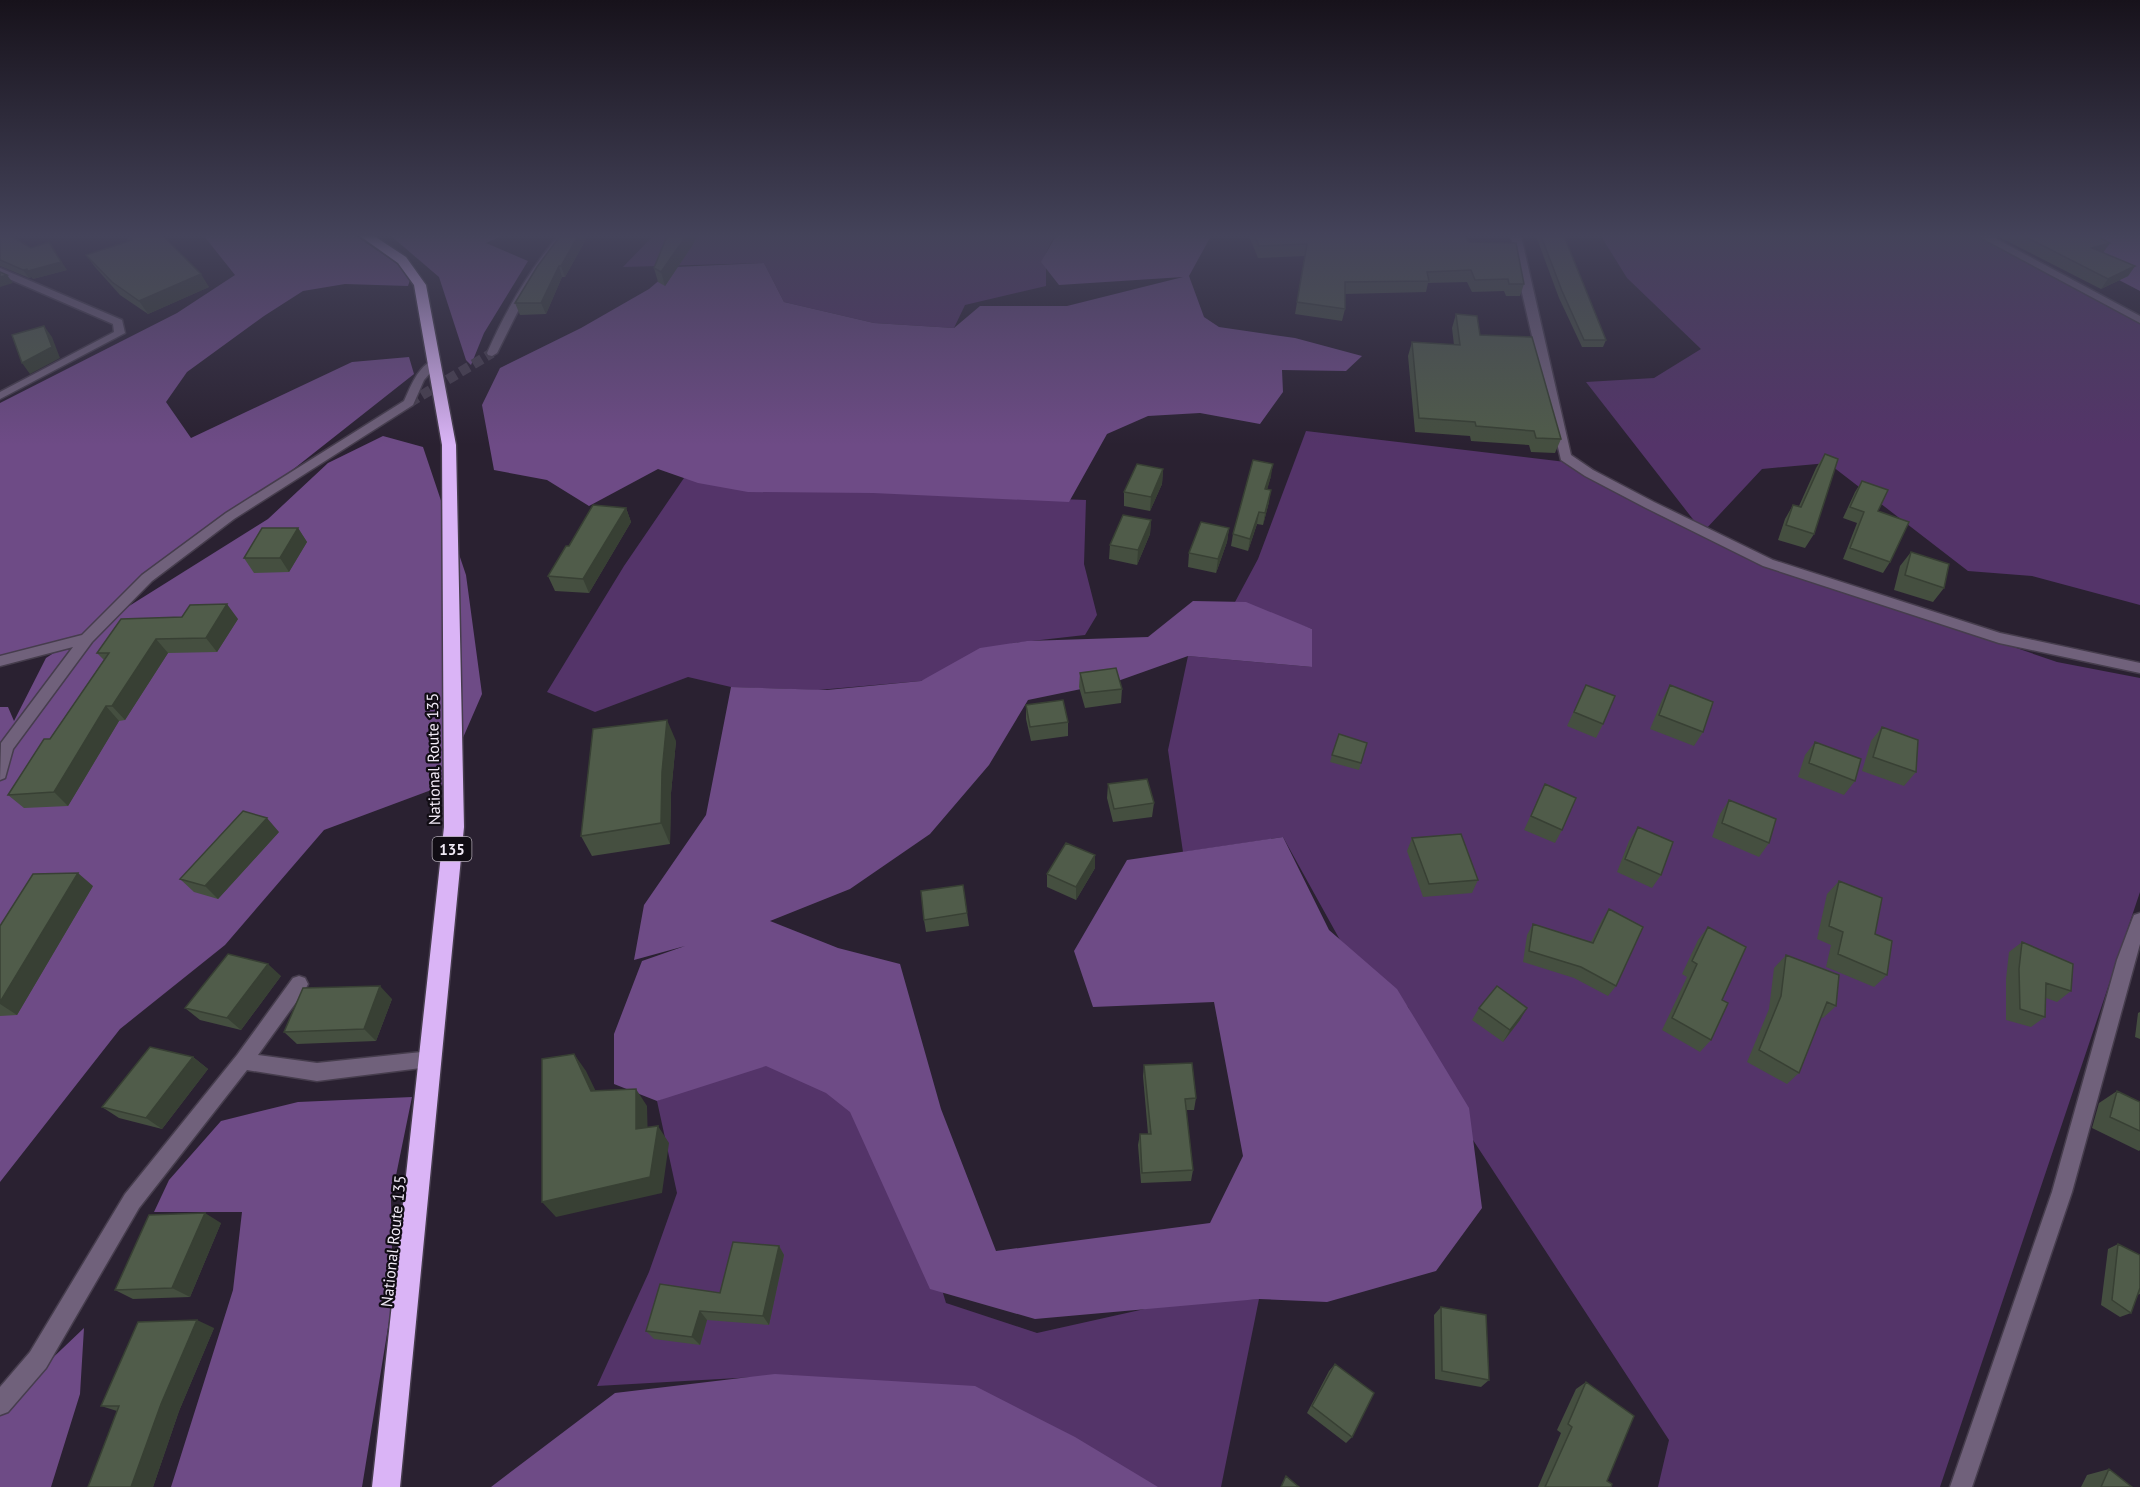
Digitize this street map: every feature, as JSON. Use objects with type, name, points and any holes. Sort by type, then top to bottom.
[{"type":"highway","name":"National Route 135","points":[[386,1487],[454,827],[449,445],[424,305]]},
{"type":"street","points":[[0,396],[120,333],[118,322],[80,305]]},
{"type":"street","points":[[492,352],[515,305]]},
{"type":"street","points":[[1530,305],[1565,457],[1589,473],[1768,563],[1999,638],[2140,668]]},
{"type":"street","points":[[2113,305],[2140,320]]},
{"type":"street","points":[[0,774],[6,747],[87,639],[147,578],[230,516],[410,403],[418,379],[434,363]]},
{"type":"street","points":[[0,661],[87,639]]},
{"type":"street","points":[[1961,1487],[2062,1192],[2126,960],[2140,920]]},
{"type":"street","points":[[0,1404],[38,1360],[132,1201],[243,1061],[299,984]]},
{"type":"street","points":[[243,1061],[317,1072],[431,1060]]},
{"type":"shaded area","points":[[189,305],[281,305],[187,372],[166,402],[191,438],[352,362],[409,357],[414,374],[86,633],[268,519],[328,463],[383,436],[423,447],[466,575],[482,694],[442,786],[324,830],[225,945],[120,1029],[0,1182],[0,707],[8,707],[14,721],[46,658],[66,645],[0,663],[0,403]]},
{"type":"shaded area","points":[[448,305],[501,305],[484,333],[471,365],[466,360]]},
{"type":"shaded area","points":[[620,305],[799,305],[874,323],[954,328],[980,306],[1200,305],[1204,317],[1219,327],[1295,338],[1362,356],[1346,371],[1282,370],[1283,392],[1260,424],[1200,413],[1148,416],[1107,434],[1069,502],[873,493],[748,492],[698,483],[658,469],[589,506],[547,480],[494,470],[482,405],[500,368],[581,328]]},
{"type":"shaded area","points":[[799,305],[965,305],[954,328],[874,323]]},
{"type":"shaded area","points":[[1656,305],[2115,305],[2140,320],[2140,605],[2032,576],[1968,571],[1828,463],[1762,469],[1705,530],[1768,563],[2057,662],[2140,678],[2140,892],[1940,1487],[1658,1487],[1669,1440],[1473,1140],[1408,1007],[1340,940],[1283,837],[1183,852],[1168,750],[1188,656],[1312,667],[1312,629],[1235,602],[1258,559],[1306,431],[1574,463],[1699,527],[1586,382],[1654,378],[1701,349]]},
{"type":"shaded area","points":[[684,478],[754,487],[1086,500],[1084,564],[1097,615],[1085,635],[1013,643],[921,681],[818,690],[731,687],[688,677],[595,712],[547,692],[624,566]]},
{"type":"shaded area","points":[[1193,601],[1246,602],[1312,629],[1312,667],[1188,656],[1115,682],[1028,700],[989,765],[930,834],[850,889],[770,921],[838,948],[900,964],[941,1109],[996,1251],[1210,1223],[1243,1156],[1214,1002],[1093,1007],[1074,951],[1127,860],[1283,837],[1329,930],[1397,989],[1469,1108],[1482,1208],[1436,1271],[1327,1302],[1259,1299],[1035,1319],[930,1289],[850,1112],[826,1093],[766,1066],[657,1101],[614,1084],[614,1034],[642,961],[685,946],[634,960],[644,905],[706,815],[731,687],[827,690],[921,681],[980,648],[1027,641],[1148,637]]},
{"type":"shaded area","points":[[758,1059],[841,1095],[910,1183],[946,1303],[1037,1333],[1167,1304],[1259,1299],[1221,1487],[1123,1487],[792,1375],[597,1386],[649,1272],[677,1193],[657,1101]]},
{"type":"shaded area","points":[[412,1097],[391,1200],[393,1297],[362,1487],[171,1487],[233,1290],[242,1212],[154,1212],[169,1180],[221,1121],[298,1102]]},
{"type":"shaded area","points":[[84,1328],[80,1394],[51,1487],[0,1487],[0,1408]]},
{"type":"shaded area","points":[[775,1374],[975,1386],[1075,1437],[1158,1487],[491,1487],[615,1393]]},
{"type":"building","points":[[1320,305],[1345,305],[1345,309]]},
{"type":"building","points":[[1568,305],[1592,305],[1606,340],[1584,340]]},
{"type":"building","points":[[1456,314],[1477,316],[1480,335],[1532,337],[1561,439],[1536,438],[1534,431],[1476,426],[1475,422],[1419,418],[1412,342],[1460,345]]},
{"type":"building","points":[[44,326],[52,347],[22,363],[12,335]]},
{"type":"building","points":[[1825,454],[1838,459],[1814,534],[1786,525],[1793,505],[1801,507]]},
{"type":"building","points":[[1253,460],[1273,464],[1265,489],[1271,490],[1265,513],[1259,512],[1250,539],[1233,534]]},
{"type":"building","points":[[1137,464],[1163,469],[1151,497],[1124,492]]},
{"type":"building","points":[[1862,481],[1888,490],[1878,511],[1909,522],[1890,562],[1850,548],[1864,512],[1850,507]]},
{"type":"building","points":[[593,505],[626,508],[583,579],[548,576],[566,546],[569,546]]},
{"type":"building","points":[[1123,515],[1151,520],[1138,550],[1110,545]]},
{"type":"building","points":[[1201,522],[1229,528],[1218,559],[1189,553]]},
{"type":"building","points":[[262,528],[298,528],[280,558],[244,558]]},
{"type":"building","points":[[1911,552],[1949,564],[1944,588],[1905,575]]},
{"type":"building","points":[[227,604],[206,638],[156,639],[112,706],[106,706],[54,792],[8,795],[44,739],[50,739],[109,653],[97,653],[121,619],[182,617],[190,605]]},
{"type":"building","points":[[1116,668],[1122,689],[1085,693],[1080,673]]},
{"type":"building","points":[[1586,685],[1615,696],[1603,724],[1574,712]]},
{"type":"building","points":[[1670,685],[1713,702],[1703,732],[1659,715]]},
{"type":"building","points":[[1063,700],[1068,722],[1030,727],[1026,705]]},
{"type":"building","points":[[667,720],[662,772],[661,823],[581,836],[593,729]]},
{"type":"building","points":[[1882,727],[1918,740],[1916,772],[1873,757]]},
{"type":"building","points":[[1339,734],[1367,743],[1361,763],[1332,755]]},
{"type":"building","points":[[1815,742],[1861,759],[1855,781],[1809,763]]},
{"type":"building","points":[[1147,779],[1154,803],[1114,809],[1108,784]]},
{"type":"building","points":[[1545,784],[1576,798],[1562,830],[1531,816]]},
{"type":"building","points":[[1729,800],[1776,819],[1769,843],[1722,823]]},
{"type":"building","points":[[243,811],[267,818],[205,886],[180,879]]},
{"type":"building","points":[[1638,827],[1673,842],[1661,875],[1625,859]]},
{"type":"building","points":[[1461,834],[1478,880],[1429,884],[1412,838]]},
{"type":"building","points":[[1066,843],[1095,855],[1076,887],[1047,874]]},
{"type":"building","points":[[78,873],[0,1002],[0,926],[33,874]]},
{"type":"building","points":[[1839,881],[1882,898],[1875,934],[1892,941],[1887,975],[1838,954],[1843,932],[1829,926]]},
{"type":"building","points":[[963,885],[967,913],[924,920],[921,891]]},
{"type":"building","points":[[1609,909],[1643,927],[1616,986],[1581,967],[1529,951],[1533,924],[1593,943]]},
{"type":"building","points":[[1708,927],[1746,947],[1722,1000],[1728,1003],[1711,1040],[1672,1018],[1697,964],[1692,961]]},
{"type":"building","points":[[2022,942],[2073,964],[2071,991],[2046,983],[2045,1017],[2020,1009],[2019,969]]},
{"type":"building","points":[[228,954],[268,964],[227,1018],[185,1008]]},
{"type":"building","points":[[1786,955],[1839,975],[1836,1006],[1827,1002],[1799,1073],[1759,1050],[1781,996]]},
{"type":"building","points":[[380,986],[364,1029],[284,1032],[303,988]]},
{"type":"building","points":[[1497,986],[1527,1008],[1510,1030],[1479,1008]]},
{"type":"building","points":[[150,1047],[193,1057],[146,1118],[102,1107]]},
{"type":"building","points":[[574,1054],[591,1091],[636,1089],[636,1129],[658,1126],[650,1177],[542,1202],[542,1059]]},
{"type":"building","points":[[1192,1063],[1196,1098],[1185,1099],[1193,1170],[1142,1173],[1140,1134],[1151,1134],[1144,1065]]},
{"type":"building","points":[[2117,1091],[2140,1102],[2140,1131],[2110,1117]]},
{"type":"building","points":[[205,1213],[172,1288],[115,1290],[149,1215]]},
{"type":"building","points":[[733,1242],[779,1246],[763,1316],[700,1311],[692,1337],[646,1331],[660,1284],[720,1293]]},
{"type":"building","points":[[2118,1244],[2140,1255],[2140,1288],[2131,1313],[2112,1300]]},
{"type":"building","points":[[1441,1307],[1486,1315],[1489,1380],[1442,1371]]},
{"type":"building","points":[[197,1320],[161,1404],[131,1487],[88,1487],[119,1406],[101,1406],[138,1322]]},
{"type":"building","points":[[1335,1364],[1374,1393],[1352,1437],[1312,1406]]},
{"type":"building","points":[[1586,1382],[1634,1416],[1607,1481],[1612,1484],[1611,1487],[1545,1487],[1572,1427],[1568,1424]]},
{"type":"building","points":[[2109,1469],[2132,1487],[2101,1487]]},
{"type":"building","points":[[1286,1476],[1299,1487],[1281,1487]]},
{"type":"tunnel","points":[[409,403],[492,353]]}]
